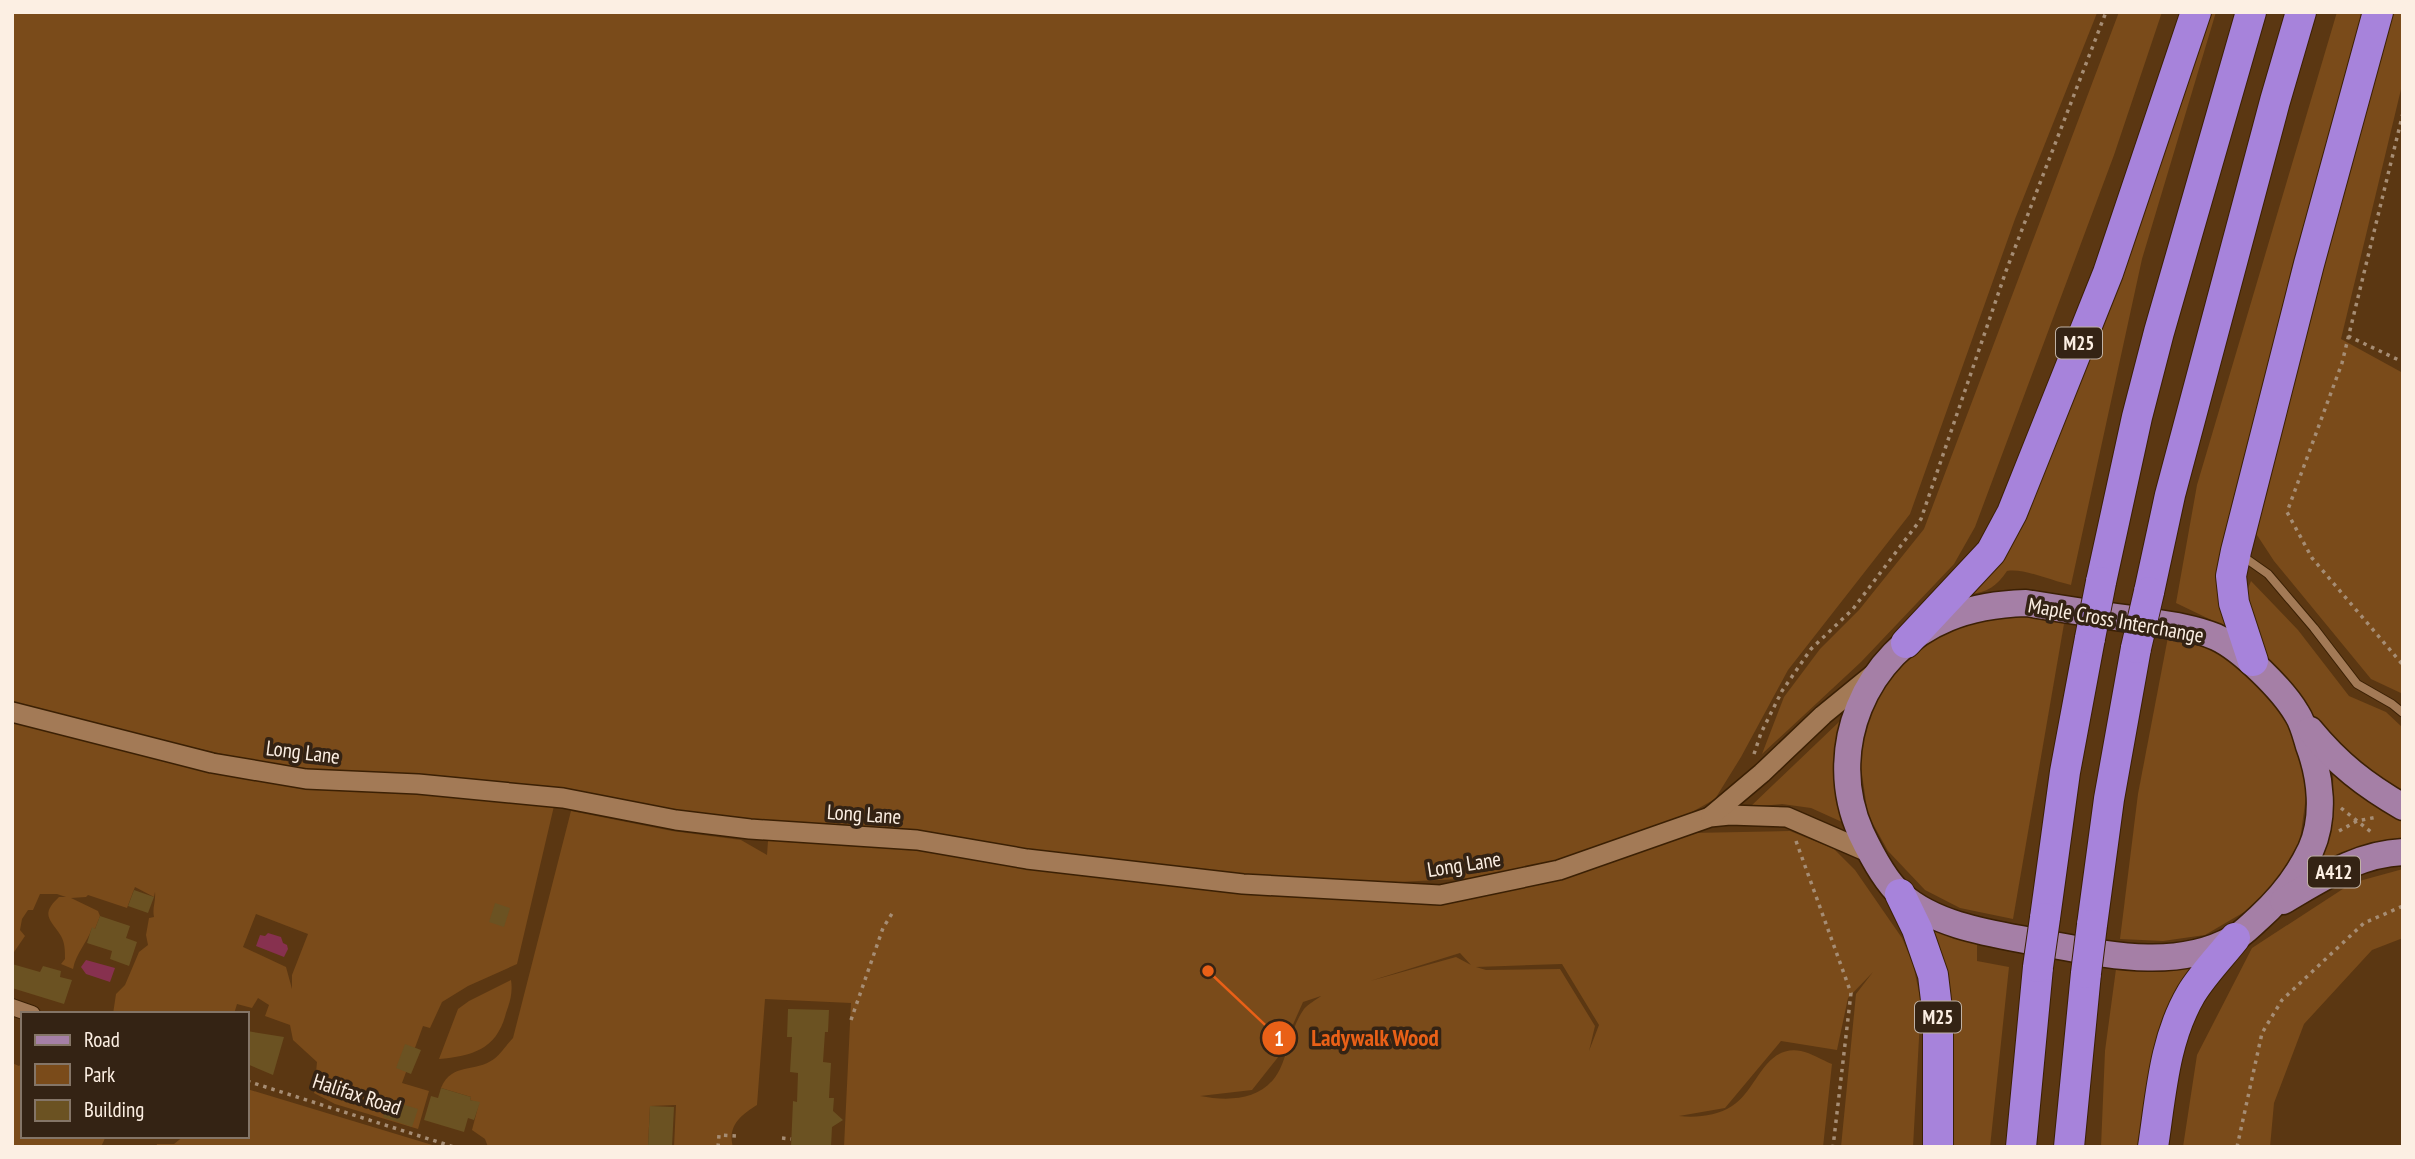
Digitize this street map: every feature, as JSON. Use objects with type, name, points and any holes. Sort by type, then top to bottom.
[{"type":"highway","name":"M25","points":[[1906,643],[1991,552],[2012,513],[2108,273],[2196,12]]},
{"type":"highway","points":[[2021,1147],[2038,967],[2065,772],[2101,582],[2137,417],[2159,332],[2251,12]]},
{"type":"highway","points":[[2069,1147],[2092,925],[2109,799],[2136,648],[2170,495],[2274,101],[2301,12]]},
{"type":"highway","points":[[2253,661],[2234,603],[2231,576],[2309,264],[2378,12]]},
{"type":"highway","name":"M25","points":[[1900,894],[1917,929],[1933,975],[1938,1017],[1938,1147]]},
{"type":"highway","points":[[2153,1147],[2164,1069],[2173,1038],[2191,994],[2235,938]]},
{"type":"main road","name":"Maple Cross Interchange","points":[[2026,603],[2178,626],[2217,638],[2253,661],[2298,715],[2315,761],[2320,786],[2320,808],[2313,846],[2295,880],[2271,907],[2235,938],[2200,953],[2169,958],[2122,957],[1987,933],[1940,918],[1900,894],[1870,853],[1854,817],[1845,770],[1853,722],[1865,693],[1882,667],[1906,643],[1946,618],[1989,605],[2026,603]]},
{"type":"main road","points":[[2298,715],[2324,747],[2391,812]]},
{"type":"main road","name":"A412","points":[[2271,907],[2349,863],[2374,855],[2403,852]]},
{"type":"street","name":"Long Lane","points":[[1710,817],[1762,773],[1823,715],[1882,667]]},
{"type":"street","name":"Long Lane","points":[[13,713],[212,763],[306,779],[418,784],[563,799],[676,820],[750,829],[917,840],[1027,859],[1243,884],[1440,895],[1559,870],[1710,817],[1730,814],[1787,817],[1870,853]]},
{"type":"lane","points":[[2236,551],[2268,574],[2357,684],[2403,713]]},
{"type":"path","points":[[1762,773],[1752,762],[1760,733],[1782,691],[1811,649],[1853,609],[1921,519],[2006,271],[2106,12]]},
{"type":"path","points":[[2403,113],[2342,363],[2287,512],[2312,558],[2403,665]]},
{"type":"path","points":[[2348,336],[2403,362]]},
{"type":"path","points":[[2320,786],[2371,832]]},
{"type":"path","points":[[2313,846],[2357,821],[2391,812]]},
{"type":"path","points":[[1787,817],[1851,993],[1833,1147]]},
{"type":"path","points":[[2237,1147],[2262,1033],[2282,1000],[2364,923],[2403,906]]},
{"type":"path","points":[[851,1020],[883,928],[893,912]]},
{"type":"path","name":"Halifax Road","points":[[248,1081],[454,1147]]},
{"type":"path","points":[[718,1147],[719,1135],[738,1136]]},
{"type":"path","points":[[782,1138],[790,1139],[788,1147]]},
{"type":"green space","points":[[12,12],[2097,13],[2015,219],[1910,514],[1788,670],[1715,799],[1669,825],[1557,861],[1480,878],[1398,882],[1250,875],[685,817],[307,773],[12,707]]},
{"type":"green space","points":[[2119,12],[2162,12],[2114,155],[1975,527],[1954,564],[1861,662],[1762,754],[1784,697],[1820,649],[1859,610],[1924,529]]},
{"type":"green space","points":[[2206,12],[2216,12],[2142,259],[2071,585],[2030,573],[2007,571],[1991,588],[1969,594]]},
{"type":"green space","points":[[2337,12],[2366,12],[2294,258],[2250,439],[2230,629],[2176,603],[2197,485]]},
{"type":"green space","points":[[2394,12],[2403,12],[2403,81],[2341,339],[2403,373],[2403,694],[2371,679],[2274,561],[2255,532],[2329,235]]},
{"type":"green space","points":[[2251,581],[2298,630],[2349,696],[2386,712],[2403,728],[2403,793],[2333,744],[2260,650],[2243,601]]},
{"type":"green space","points":[[2031,614],[2065,618],[2013,919],[1960,908],[1925,890],[1888,851],[1868,815],[1860,761],[1867,717],[1886,682],[1912,655],[1942,631],[1986,617]]},
{"type":"green space","points":[[2168,637],[2222,650],[2268,688],[2297,729],[2308,782],[2300,840],[2274,886],[2246,911],[2205,935],[2163,941],[2120,939],[2138,794]]},
{"type":"green space","points":[[17,717],[85,735],[554,806],[517,964],[468,986],[442,1002],[430,1028],[423,1026],[402,1083],[429,1091],[418,1129],[335,1104],[314,1093],[317,1062],[293,1040],[290,1025],[265,1016],[269,1005],[258,998],[252,1008],[237,1004],[235,1012],[113,1012],[116,994],[125,985],[139,952],[148,945],[146,935],[149,918],[154,917],[155,892],[154,897],[135,887],[127,908],[88,895],[71,898],[98,911],[100,916],[73,969],[61,964],[65,959],[63,941],[48,913],[59,897],[66,897],[40,894],[33,910],[28,910],[22,919],[20,930],[25,936],[12,955],[12,727]],"holes":[[[256,914],[308,934],[292,975],[292,989],[286,967],[243,947]]]},
{"type":"green space","points":[[1840,721],[1835,772],[1842,822],[1811,808],[1782,804],[1750,807]]},
{"type":"green space","points":[[2333,766],[2403,818],[2403,843],[2315,875],[2331,821]]},
{"type":"green space","points":[[571,811],[672,831],[741,840],[767,855],[768,841],[785,837],[914,850],[1024,868],[1439,902],[1691,833],[1790,831],[1834,849],[1855,870],[1902,938],[1913,964],[1921,1002],[1913,1147],[1841,1147],[1856,994],[1873,972],[1848,998],[1837,1050],[1781,1041],[1725,1108],[1679,1116],[1706,1115],[1732,1106],[1741,1099],[1770,1061],[1788,1051],[1801,1051],[1832,1064],[1823,1147],[844,1147],[851,1003],[765,999],[757,1105],[741,1117],[734,1127],[733,1147],[674,1147],[676,1105],[650,1106],[648,1147],[488,1147],[485,1139],[472,1130],[479,1103],[470,1100],[471,1097],[441,1088],[451,1074],[494,1059],[513,1038]],"holes":[[[1460,953],[1471,965],[1456,957],[1370,981]],[[1562,964],[1599,1025],[1589,1051],[1595,1026],[1560,969],[1486,970],[1476,967]],[[1321,996],[1306,1007],[1300,1016],[1280,1069],[1266,1087],[1256,1093],[1235,1098],[1200,1096],[1252,1090],[1279,1056],[1303,1002]]]},
{"type":"green space","points":[[2403,869],[2403,938],[2372,950],[2304,1024],[2274,1103],[2270,1147],[2183,1147],[2197,1055],[2252,948],[2352,883]]},
{"type":"green space","points":[[1933,925],[1977,942],[1977,961],[2009,967],[1990,1147],[1949,1147],[1952,1031],[1950,988]]},
{"type":"green space","points":[[2201,965],[2148,1147],[2101,1147],[2105,1051],[2116,969],[2162,972]]},
{"type":"green space","points":[[511,980],[511,993],[502,1025],[490,1043],[473,1053],[439,1059],[458,1009]]},
{"type":"green space","points":[[12,1063],[19,1066],[21,1064],[21,1138],[105,1138],[101,1147],[12,1147]]},
{"type":"green space","points":[[248,1089],[439,1147],[156,1147],[157,1144],[174,1144],[182,1138],[248,1138]]},
{"type":"shaded area","points":[[268,933],[281,937],[287,945],[284,957],[256,946],[260,935],[265,936]]},
{"type":"shaded area","points":[[86,960],[115,968],[110,982],[86,974],[81,967]]},
{"type":"building","points":[[134,890],[154,897],[148,913],[128,906]]},
{"type":"building","points":[[495,903],[510,908],[504,927],[489,922]]},
{"type":"building","points":[[100,916],[130,926],[126,938],[137,942],[129,966],[110,959],[112,951],[87,943],[92,927],[95,929]]},
{"type":"building","points":[[12,964],[40,972],[43,966],[61,971],[60,977],[72,980],[64,1004],[12,988]]},
{"type":"building","points":[[788,1009],[829,1010],[823,1062],[831,1063],[829,1098],[834,1098],[833,1111],[843,1120],[832,1127],[831,1147],[791,1147],[793,1101],[797,1102],[798,1073],[790,1072],[792,1037],[787,1037]]},
{"type":"building","points":[[248,1031],[284,1037],[273,1075],[248,1064]]},
{"type":"building","points":[[405,1044],[421,1050],[411,1074],[396,1068]]},
{"type":"building","points":[[441,1088],[480,1102],[474,1120],[468,1118],[464,1132],[424,1120],[431,1096],[438,1098]]},
{"type":"building","points":[[389,1100],[418,1109],[412,1127],[383,1117]]},
{"type":"building","points":[[650,1106],[674,1107],[672,1147],[648,1147]]},
{"type":"place","name":"Ladywalk Wood","points":[[1208,971]]}]
